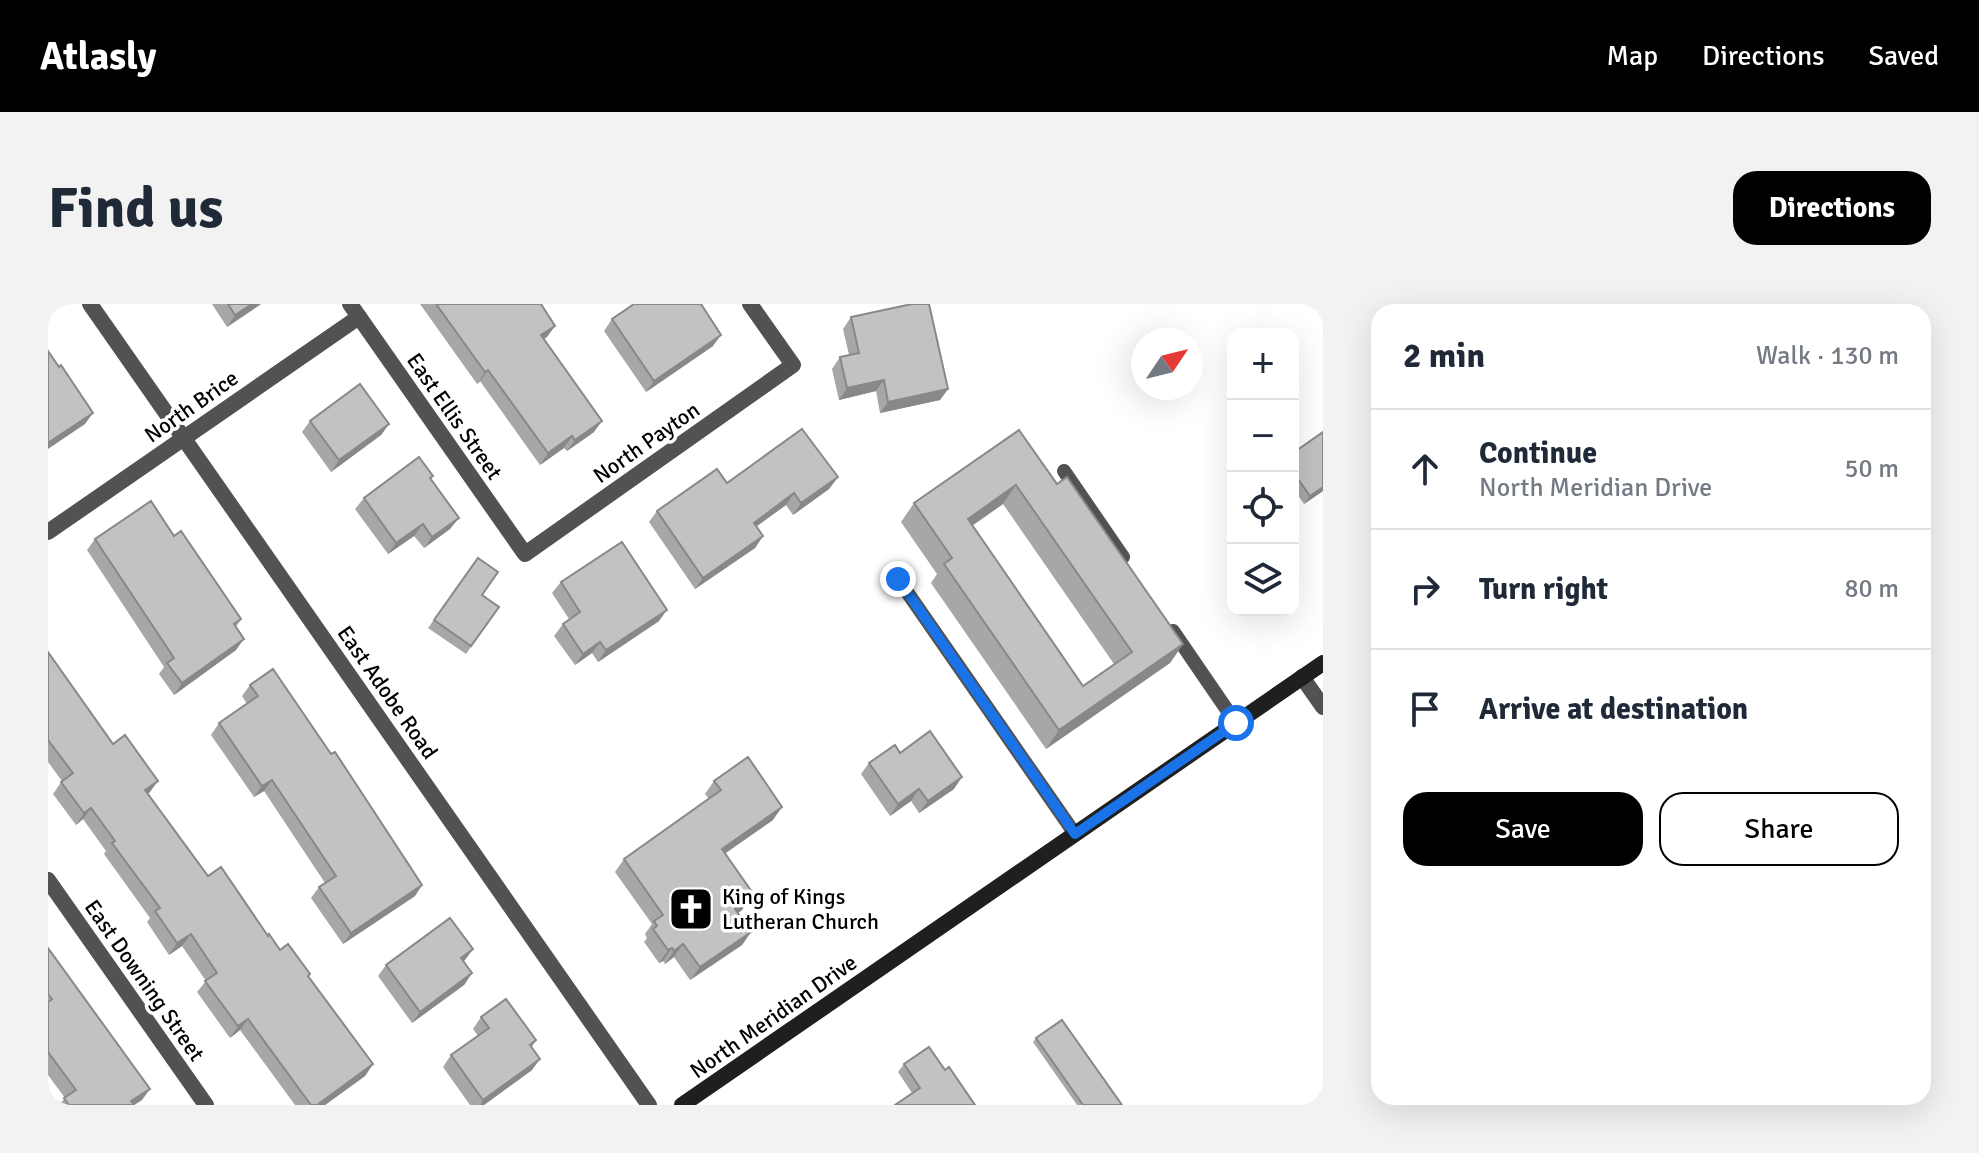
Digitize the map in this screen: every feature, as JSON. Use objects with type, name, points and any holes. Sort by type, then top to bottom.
[{"type":"street","name":"East Adobe Road","points":[[90,304],[649,1105]]},
{"type":"street","name":"North Payton","points":[[525,554],[793,365],[750,304]]},
{"type":"street","name":"North Brice","points":[[48,532],[184,437],[355,310]]},
{"type":"street","name":"East Ellis Street","points":[[355,310],[525,554]]},
{"type":"street","name":"North Meridian Drive","points":[[682,1105],[1323,663]]},
{"type":"street","points":[[1302,677],[1323,707]]},
{"type":"street","name":"East Downing Street","points":[[48,880],[206,1105]]},
{"type":"lane","points":[[1064,471],[1133,572]]},
{"type":"lane","points":[[898,579],[1075,834]]},
{"type":"lane","points":[[1167,622],[1236,723]]},
{"type":"building","points":[[228,304],[252,304],[235,315]]},
{"type":"building","points":[[436,304],[541,304],[555,326],[541,335],[602,421],[575,440],[572,436],[548,453]]},
{"type":"building","points":[[634,304],[701,304],[721,335],[654,381],[612,319]]},
{"type":"building","points":[[912,304],[929,304],[948,389],[888,402],[884,380],[847,388],[840,357],[859,353],[851,317]]},
{"type":"building","points":[[48,351],[93,413],[48,443]]},
{"type":"building","points":[[360,384],[389,424],[339,460],[310,421]]},
{"type":"building","points":[[802,429],[838,477],[801,503],[794,493],[754,523],[763,536],[703,578],[657,511],[717,469],[727,483]]},
{"type":"building","points":[[1019,430],[1057,484],[1067,477],[1183,644],[1059,730],[944,564],[952,558],[914,503]],"holes":[[[1016,485],[1132,652],[1083,686],[968,519]]]},
{"type":"building","points":[[1323,432],[1323,487],[1310,496],[1299,480],[1299,449]]},
{"type":"building","points":[[419,457],[459,518],[432,537],[423,524],[396,543],[364,498]]},
{"type":"building","points":[[151,501],[174,536],[181,531],[241,619],[234,624],[244,639],[182,683],[167,663],[174,658],[95,539]]},
{"type":"building","points":[[622,542],[667,610],[606,650],[600,642],[583,654],[563,624],[580,612],[561,582]]},
{"type":"building","points":[[478,558],[498,572],[482,595],[499,607],[471,646],[434,620]]},
{"type":"building","points":[[48,652],[113,744],[125,735],[158,781],[145,790],[208,876],[221,867],[280,950],[288,944],[373,1064],[317,1105],[311,1105],[248,1019],[238,1026],[205,981],[217,973],[191,934],[177,943],[155,911],[160,908],[112,843],[115,841],[91,808],[84,813],[61,782],[73,773],[48,740]]},
{"type":"building","points":[[273,669],[331,754],[335,752],[422,885],[351,933],[319,887],[336,876],[272,780],[262,786],[219,723],[258,696],[250,685]]},
{"type":"building","points":[[930,731],[962,777],[928,801],[919,789],[898,804],[869,763],[895,745],[900,753]]},
{"type":"building","points":[[748,757],[782,807],[722,849],[752,892],[749,894],[751,897],[735,909],[751,932],[700,967],[683,944],[674,951],[672,948],[668,950],[653,929],[657,926],[654,921],[663,915],[624,859],[721,790],[714,781]]},
{"type":"building","points":[[450,918],[473,949],[461,958],[472,973],[420,1012],[386,965]]},
{"type":"building","points":[[48,948],[150,1089],[131,1101],[134,1105],[69,1105],[64,1098],[76,1090],[48,1052],[48,1002],[52,999],[48,994]]},
{"type":"building","points":[[506,999],[536,1040],[530,1045],[540,1059],[483,1100],[451,1055],[489,1028],[481,1017]]},
{"type":"building","points":[[1062,1020],[1122,1105],[1083,1105],[1036,1038]]},
{"type":"building","points":[[929,1047],[945,1070],[949,1067],[975,1105],[895,1105],[920,1088],[904,1064]]},
{"type":"place","name":"King of Kings Lutheran Church","points":[[691,909]]},
{"type":"route","points":[[898,579],[1075,834],[1236,723]]}]
